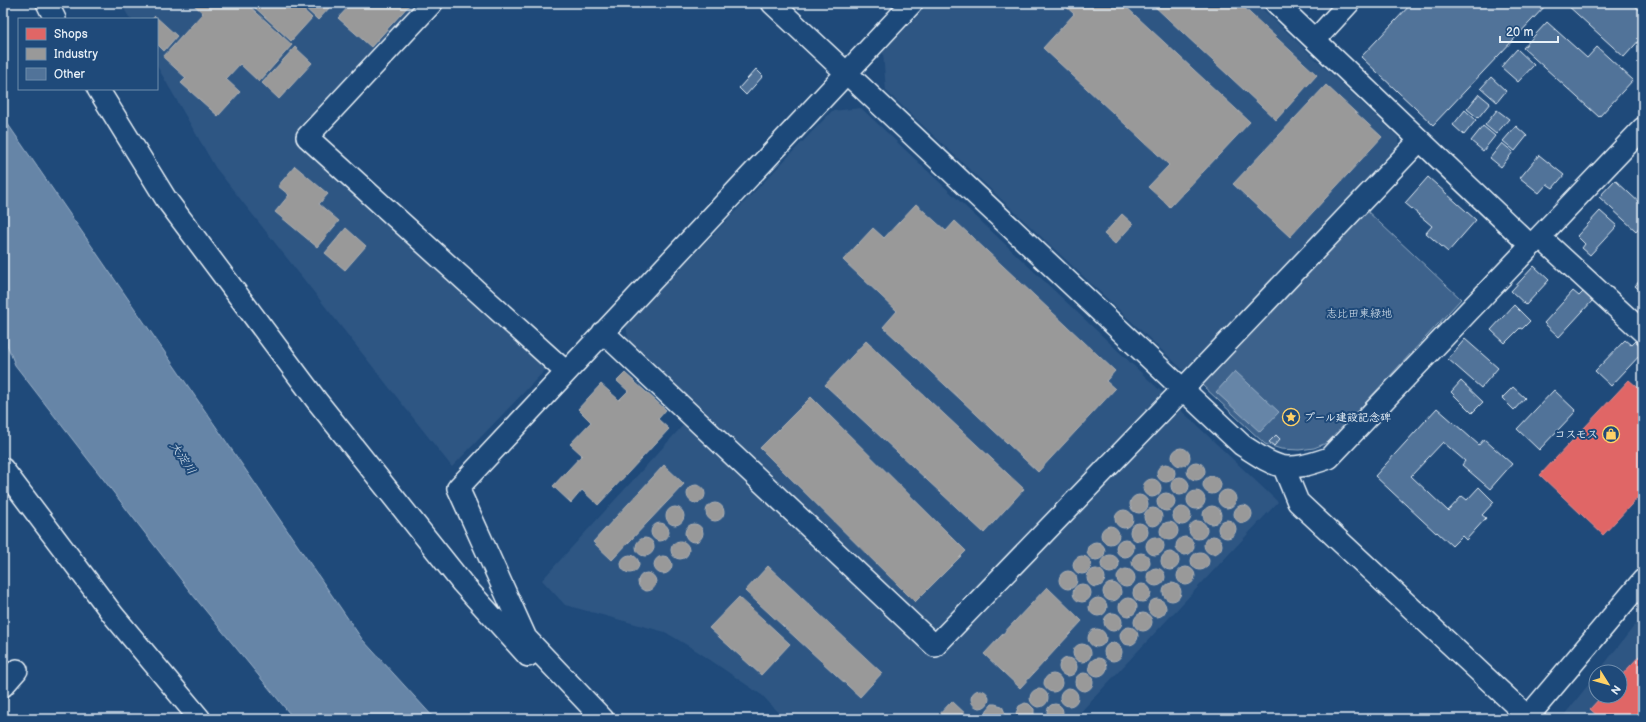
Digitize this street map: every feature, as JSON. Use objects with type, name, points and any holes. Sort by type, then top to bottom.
[{"type":"street","points":[[47,3],[54,18]]},
{"type":"street","points":[[432,3],[308,137],[566,372]]},
{"type":"street","points":[[772,3],[1242,446],[1269,464],[1284,468],[1305,466],[1329,458],[1643,128]]},
{"type":"street","points":[[603,719],[526,638],[458,488],[912,3]]},
{"type":"street","points":[[1276,3],[1420,140],[1535,242],[1643,332]]},
{"type":"street","points":[[1315,40],[1349,3]]},
{"type":"street","points":[[99,90],[166,199],[317,402],[462,582],[586,719]]},
{"type":"street","points":[[603,332],[935,646],[1420,140]]},
{"type":"street","points":[[1284,468],[1298,502],[1527,718],[1643,580]]},
{"type":"street","points":[[3,469],[114,616],[200,719]]},
{"type":"street","points":[[3,686],[17,670]]},
{"type":"shaded area","points":[[121,3],[422,3],[296,141],[549,366],[452,467],[215,167],[158,68],[158,18],[129,18]]},
{"type":"shaded area","points":[[929,3],[1256,3],[1398,137],[1399,148],[1184,371],[886,91],[883,52]]},
{"type":"shaded area","points":[[861,108],[1278,502],[1074,719],[784,719],[763,696],[697,651],[665,632],[565,605],[542,580],[697,410],[629,345],[626,325],[832,111]]},
{"type":"shaded area","points":[[1643,615],[1643,719],[1561,719],[1588,685],[1588,704],[1628,704],[1628,664],[1604,664]]},
{"type":"green space","name":"志比田東緑地","points":[[1365,209],[1461,299],[1329,442],[1314,448],[1299,450],[1281,449],[1265,444],[1202,385]]},
{"type":"water","name":"大淀川","points":[[3,117],[362,639],[435,719],[294,719],[192,594],[15,365],[3,334]]},
{"type":"water","points":[[1235,371],[1279,412],[1260,432],[1216,392]]},
{"type":"building: Shops","name":"コスモス","points":[[1629,380],[1643,392],[1643,492],[1603,535],[1540,475]]},
{"type":"building: Shops","points":[[1643,652],[1643,719],[1601,719],[1590,709],[1595,704],[1628,704],[1628,668]]},
{"type":"building: Industry","points":[[192,3],[246,3],[292,45],[259,82],[240,64],[226,79],[240,92],[218,116],[181,83],[186,78],[163,57],[203,13]]},
{"type":"building: Industry","points":[[250,3],[296,3],[312,18],[291,41]]},
{"type":"building: Industry","points":[[300,3],[334,3],[318,20]]},
{"type":"building: Industry","points":[[352,3],[411,3],[371,47],[338,18]]},
{"type":"building: Industry","points":[[1062,3],[1122,3],[1250,122],[1170,207],[1148,187],[1169,165],[1043,48],[1074,14]]},
{"type":"building: Industry","points":[[1151,3],[1239,3],[1317,75],[1276,120]]},
{"type":"building: Industry","points":[[158,19],[177,36],[164,51],[158,45]]},
{"type":"building: Industry","points":[[295,47],[312,63],[279,99],[262,83]]},
{"type":"building: Industry","points":[[1326,85],[1382,137],[1290,237],[1233,184]]},
{"type":"building: Industry","points":[[295,166],[328,194],[319,204],[339,221],[317,247],[275,212],[289,195],[278,186]]},
{"type":"building: Industry","points":[[916,204],[946,231],[955,221],[1115,371],[1106,381],[1115,389],[1038,472],[883,327],[897,311],[843,260],[873,228],[884,238]]},
{"type":"building: Industry","points":[[1122,214],[1133,224],[1115,244],[1104,234]]},
{"type":"building: Industry","points":[[346,228],[366,246],[345,270],[325,253]]},
{"type":"building: Industry","points":[[866,341],[1024,489],[984,533],[825,385]]},
{"type":"building: Industry","points":[[625,373],[666,410],[658,419],[669,429],[598,505],[582,490],[571,503],[553,486],[582,455],[570,444],[591,422],[578,409],[601,384],[619,400],[628,391],[617,381]]},
{"type":"building: Industry","points":[[811,397],[966,551],[915,602],[760,448]]},
{"type":"building: Industry","points":[[1177,448],[1185,448],[1190,453],[1188,464],[1185,466],[1177,466],[1172,461],[1172,453]]},
{"type":"building: Industry","points":[[1192,462],[1200,462],[1205,467],[1203,478],[1200,480],[1192,480],[1187,475],[1187,467]]},
{"type":"building: Industry","points":[[1162,464],[1170,464],[1175,469],[1173,480],[1170,482],[1162,482],[1157,477],[1157,469]]},
{"type":"building: Industry","points":[[664,465],[684,484],[612,560],[593,542]]},
{"type":"building: Industry","points":[[1208,476],[1216,476],[1221,481],[1219,492],[1216,494],[1208,494],[1203,489],[1203,481]]},
{"type":"building: Industry","points":[[1176,477],[1184,477],[1189,482],[1187,493],[1184,495],[1176,495],[1171,490],[1171,482]]},
{"type":"building: Industry","points":[[1148,479],[1156,479],[1161,484],[1159,495],[1156,497],[1148,497],[1143,492],[1143,484]]},
{"type":"building: Industry","points":[[692,485],[700,485],[705,490],[703,501],[700,503],[692,503],[687,498],[687,490]]},
{"type":"building: Industry","points":[[1223,490],[1231,490],[1236,495],[1234,506],[1231,508],[1223,508],[1218,503],[1218,495]]},
{"type":"building: Industry","points":[[1192,491],[1200,491],[1205,496],[1203,507],[1200,509],[1192,509],[1187,504],[1187,496]]},
{"type":"building: Industry","points":[[1162,493],[1170,493],[1175,498],[1173,509],[1170,511],[1162,511],[1157,506],[1157,498]]},
{"type":"building: Industry","points":[[1135,495],[1143,495],[1148,500],[1146,511],[1143,513],[1135,513],[1130,508],[1130,500]]},
{"type":"building: Industry","points":[[711,503],[719,503],[724,508],[722,519],[719,521],[711,521],[706,516],[706,508]]},
{"type":"building: Industry","points":[[1243,505],[1249,508],[1252,514],[1249,520],[1243,523],[1237,520],[1234,514],[1237,508]]},
{"type":"building: Industry","points":[[1208,506],[1216,506],[1221,511],[1219,522],[1216,524],[1208,524],[1203,519],[1203,511]]},
{"type":"building: Industry","points":[[671,507],[679,507],[684,512],[682,523],[679,525],[671,525],[666,520],[666,512]]},
{"type":"building: Industry","points":[[1178,507],[1186,507],[1191,512],[1189,523],[1186,525],[1178,525],[1173,520],[1173,512]]},
{"type":"building: Industry","points":[[1149,508],[1157,508],[1162,513],[1160,524],[1157,526],[1149,526],[1144,521],[1144,513]]},
{"type":"building: Industry","points":[[1120,510],[1128,510],[1133,515],[1131,526],[1128,528],[1120,528],[1115,523],[1115,515]]},
{"type":"building: Industry","points":[[1227,520],[1233,523],[1236,529],[1233,535],[1227,538],[1221,535],[1218,529],[1221,523]]},
{"type":"building: Industry","points":[[1194,521],[1202,521],[1207,526],[1205,537],[1202,539],[1194,539],[1189,534],[1189,526]]},
{"type":"building: Industry","points":[[1165,522],[1173,522],[1178,527],[1176,538],[1173,540],[1165,540],[1160,535],[1160,527]]},
{"type":"building: Industry","points":[[656,523],[664,523],[669,528],[667,539],[664,541],[656,541],[651,536],[651,528]]},
{"type":"building: Industry","points":[[1135,523],[1143,523],[1148,528],[1146,539],[1143,541],[1135,541],[1130,536],[1130,528]]},
{"type":"building: Industry","points":[[690,524],[698,524],[703,529],[701,540],[698,542],[690,542],[685,537],[685,529]]},
{"type":"building: Industry","points":[[1106,526],[1114,526],[1119,531],[1117,542],[1114,544],[1106,544],[1101,539],[1101,531]]},
{"type":"building: Industry","points":[[1213,536],[1219,539],[1222,545],[1219,551],[1213,554],[1207,551],[1204,545],[1207,539]]},
{"type":"building: Industry","points":[[1151,537],[1159,537],[1164,542],[1162,553],[1159,555],[1151,555],[1146,550],[1146,542]]},
{"type":"building: Industry","points":[[1181,537],[1189,537],[1194,542],[1192,553],[1189,555],[1181,555],[1176,550],[1176,542]]},
{"type":"building: Industry","points":[[641,538],[649,538],[654,543],[652,554],[649,556],[641,556],[636,551],[636,543]]},
{"type":"building: Industry","points":[[1121,539],[1129,539],[1134,544],[1132,555],[1129,557],[1121,557],[1116,552],[1116,544]]},
{"type":"building: Industry","points":[[676,541],[684,541],[689,546],[687,557],[684,559],[676,559],[671,554],[671,546]]},
{"type":"building: Industry","points":[[1092,542],[1100,542],[1105,547],[1103,558],[1100,560],[1092,560],[1087,555],[1087,547]]},
{"type":"building: Industry","points":[[1166,552],[1174,552],[1179,557],[1177,568],[1174,570],[1166,570],[1161,565],[1161,557]]},
{"type":"building: Industry","points":[[1200,552],[1206,555],[1209,561],[1206,567],[1200,570],[1194,567],[1191,561],[1194,555]]},
{"type":"building: Industry","points":[[1137,553],[1145,553],[1150,558],[1148,569],[1145,571],[1137,571],[1132,566],[1132,558]]},
{"type":"building: Industry","points":[[626,555],[634,555],[639,560],[637,571],[634,573],[626,573],[621,568],[621,560]]},
{"type":"building: Industry","points":[[1106,555],[1114,555],[1119,560],[1117,571],[1114,573],[1106,573],[1101,568],[1101,560]]},
{"type":"building: Industry","points":[[659,556],[667,556],[672,561],[670,572],[667,574],[659,574],[654,569],[654,561]]},
{"type":"building: Industry","points":[[1078,556],[1086,556],[1091,561],[1089,572],[1086,574],[1078,574],[1073,569],[1073,561]]},
{"type":"building: Industry","points":[[768,566],[882,673],[860,697],[745,591]]},
{"type":"building: Industry","points":[[1186,567],[1192,570],[1195,576],[1192,582],[1186,585],[1180,582],[1177,576],[1180,570]]},
{"type":"building: Industry","points":[[1152,568],[1160,568],[1165,573],[1163,584],[1160,586],[1152,586],[1147,581],[1147,573]]},
{"type":"building: Industry","points":[[1092,569],[1100,569],[1105,574],[1103,585],[1100,587],[1092,587],[1087,582],[1087,574]]},
{"type":"building: Industry","points":[[1122,569],[1130,569],[1135,574],[1133,585],[1130,587],[1122,587],[1117,582],[1117,574]]},
{"type":"building: Industry","points":[[1064,571],[1072,571],[1077,576],[1075,587],[1072,589],[1064,589],[1059,584],[1059,576]]},
{"type":"building: Industry","points":[[643,573],[651,573],[656,578],[654,589],[651,591],[643,591],[638,586],[638,578]]},
{"type":"building: Industry","points":[[1108,583],[1116,583],[1121,588],[1119,599],[1116,601],[1108,601],[1103,596],[1103,588]]},
{"type":"building: Industry","points":[[1172,583],[1178,586],[1181,592],[1178,598],[1172,601],[1166,598],[1163,592],[1166,586]]},
{"type":"building: Industry","points":[[1078,584],[1086,584],[1091,589],[1089,600],[1086,602],[1078,602],[1073,597],[1073,589]]},
{"type":"building: Industry","points":[[1138,584],[1146,584],[1151,589],[1149,600],[1146,602],[1138,602],[1133,597],[1133,589]]},
{"type":"building: Industry","points":[[1047,587],[1082,621],[1020,688],[984,654]]},
{"type":"building: Industry","points":[[739,597],[790,644],[761,675],[709,628]]},
{"type":"building: Industry","points":[[1094,598],[1102,598],[1107,603],[1105,614],[1102,616],[1094,616],[1089,611],[1089,603]]},
{"type":"building: Industry","points":[[1124,598],[1132,598],[1137,603],[1135,614],[1132,616],[1124,616],[1119,611],[1119,603]]},
{"type":"building: Industry","points":[[1157,599],[1163,602],[1166,608],[1163,614],[1157,617],[1151,614],[1148,608],[1151,602]]},
{"type":"building: Industry","points":[[1109,613],[1117,613],[1122,618],[1120,629],[1117,631],[1109,631],[1104,626],[1104,618]]},
{"type":"building: Industry","points":[[1143,613],[1149,616],[1152,622],[1149,628],[1143,631],[1137,628],[1134,622],[1137,616]]},
{"type":"building: Industry","points":[[1129,627],[1135,630],[1138,636],[1135,642],[1129,645],[1123,642],[1120,636],[1123,630]]},
{"type":"building: Industry","points":[[1093,629],[1101,629],[1106,634],[1104,645],[1101,647],[1093,647],[1088,642],[1088,634]]},
{"type":"building: Industry","points":[[1113,643],[1119,646],[1122,652],[1119,658],[1113,661],[1107,658],[1104,652],[1107,646]]},
{"type":"building: Industry","points":[[1078,644],[1086,644],[1091,649],[1089,660],[1086,662],[1078,662],[1073,657],[1073,649]]},
{"type":"building: Industry","points":[[1064,658],[1072,658],[1077,663],[1075,674],[1072,676],[1064,676],[1059,671],[1059,663]]},
{"type":"building: Industry","points":[[1098,658],[1104,661],[1107,667],[1104,673],[1098,676],[1092,673],[1089,667],[1092,661]]},
{"type":"building: Industry","points":[[1084,673],[1090,676],[1093,682],[1090,688],[1084,691],[1078,688],[1075,682],[1078,676]]},
{"type":"building: Industry","points":[[1049,674],[1057,674],[1062,679],[1060,690],[1057,692],[1049,692],[1044,687],[1044,679]]},
{"type":"building: Industry","points":[[1069,688],[1075,691],[1078,697],[1075,703],[1069,706],[1063,703],[1060,697],[1063,691]]},
{"type":"building: Industry","points":[[1035,689],[1043,689],[1048,694],[1046,705],[1043,707],[1035,707],[1030,702],[1030,694]]},
{"type":"building: Industry","points":[[976,690],[984,690],[989,695],[987,706],[984,708],[976,708],[971,703],[971,695]]},
{"type":"building: Industry","points":[[952,701],[971,719],[935,719]]},
{"type":"building: Industry","points":[[1025,703],[1029,704],[1034,709],[1033,719],[1018,719],[1017,717],[1016,713],[1019,706]]},
{"type":"building: Industry","points":[[992,704],[1002,706],[1005,713],[1003,719],[989,719],[986,713]]},
{"type":"building: Industry","points":[[1052,704],[1058,704],[1063,709],[1061,718],[1058,720],[1052,720],[1047,715],[1047,709]]},
{"type":"building: Other","points":[[1412,3],[1548,3],[1433,125],[1361,57]]},
{"type":"building: Other","points":[[1632,3],[1643,13],[1643,36],[1624,57],[1566,4]]},
{"type":"building: Other","points":[[1547,22],[1587,58],[1597,47],[1633,80],[1599,117],[1523,48]]},
{"type":"building: Other","points":[[1517,49],[1534,65],[1518,82],[1501,67]]},
{"type":"building: Other","points":[[756,69],[763,76],[746,95],[739,88]]},
{"type":"building: Other","points":[[1491,77],[1506,91],[1497,102],[1481,88]]},
{"type":"building: Other","points":[[1479,94],[1490,103],[1478,118],[1467,109]]},
{"type":"building: Other","points":[[1465,110],[1476,120],[1464,135],[1453,125]]},
{"type":"building: Other","points":[[1497,110],[1509,119],[1496,134],[1485,125]]},
{"type":"building: Other","points":[[1483,126],[1495,136],[1483,151],[1471,141]]},
{"type":"building: Other","points":[[1516,126],[1527,136],[1515,151],[1503,141]]},
{"type":"building: Other","points":[[1502,143],[1513,152],[1501,167],[1490,158]]},
{"type":"building: Other","points":[[1539,155],[1564,175],[1553,188],[1547,184],[1539,193],[1520,178]]},
{"type":"building: Other","points":[[1428,177],[1476,220],[1448,252],[1426,233],[1432,226],[1405,203]]},
{"type":"building: Other","points":[[1615,180],[1643,206],[1643,223],[1636,231],[1599,197]]},
{"type":"building: Other","points":[[1600,211],[1617,226],[1590,255],[1582,248],[1585,244],[1577,236]]},
{"type":"building: Other","points":[[1534,266],[1549,280],[1526,305],[1511,291]]},
{"type":"building: Other","points":[[1643,277],[1643,293],[1635,286]]},
{"type":"building: Other","points":[[1573,291],[1579,296],[1584,291],[1593,300],[1559,337],[1544,323]]},
{"type":"building: Other","points":[[1514,305],[1530,321],[1522,329],[1520,328],[1505,343],[1491,330]]},
{"type":"building: Other","points":[[1465,339],[1498,368],[1481,388],[1448,359]]},
{"type":"building: Other","points":[[1625,340],[1631,345],[1635,341],[1643,348],[1643,352],[1611,386],[1595,371]]},
{"type":"building: Other","points":[[1461,381],[1483,402],[1472,413],[1451,392]]},
{"type":"building: Other","points":[[1513,387],[1525,398],[1514,410],[1502,398]]},
{"type":"building: Other","points":[[1554,390],[1576,411],[1539,450],[1517,429]]},
{"type":"building: Other","points":[[1437,408],[1479,445],[1484,439],[1512,464],[1490,489],[1462,465],[1465,461],[1443,442],[1411,476],[1448,511],[1462,496],[1467,500],[1479,487],[1494,502],[1482,515],[1486,518],[1466,540],[1462,536],[1452,546],[1375,476]]},
{"type":"building: Other","points":[[1276,435],[1280,439],[1274,446],[1269,442]]},
{"type":"place","name":"プール建設記念碑","points":[[1291,417]]},
{"type":"place","name":"コスモス","points":[[1611,434]]}]
